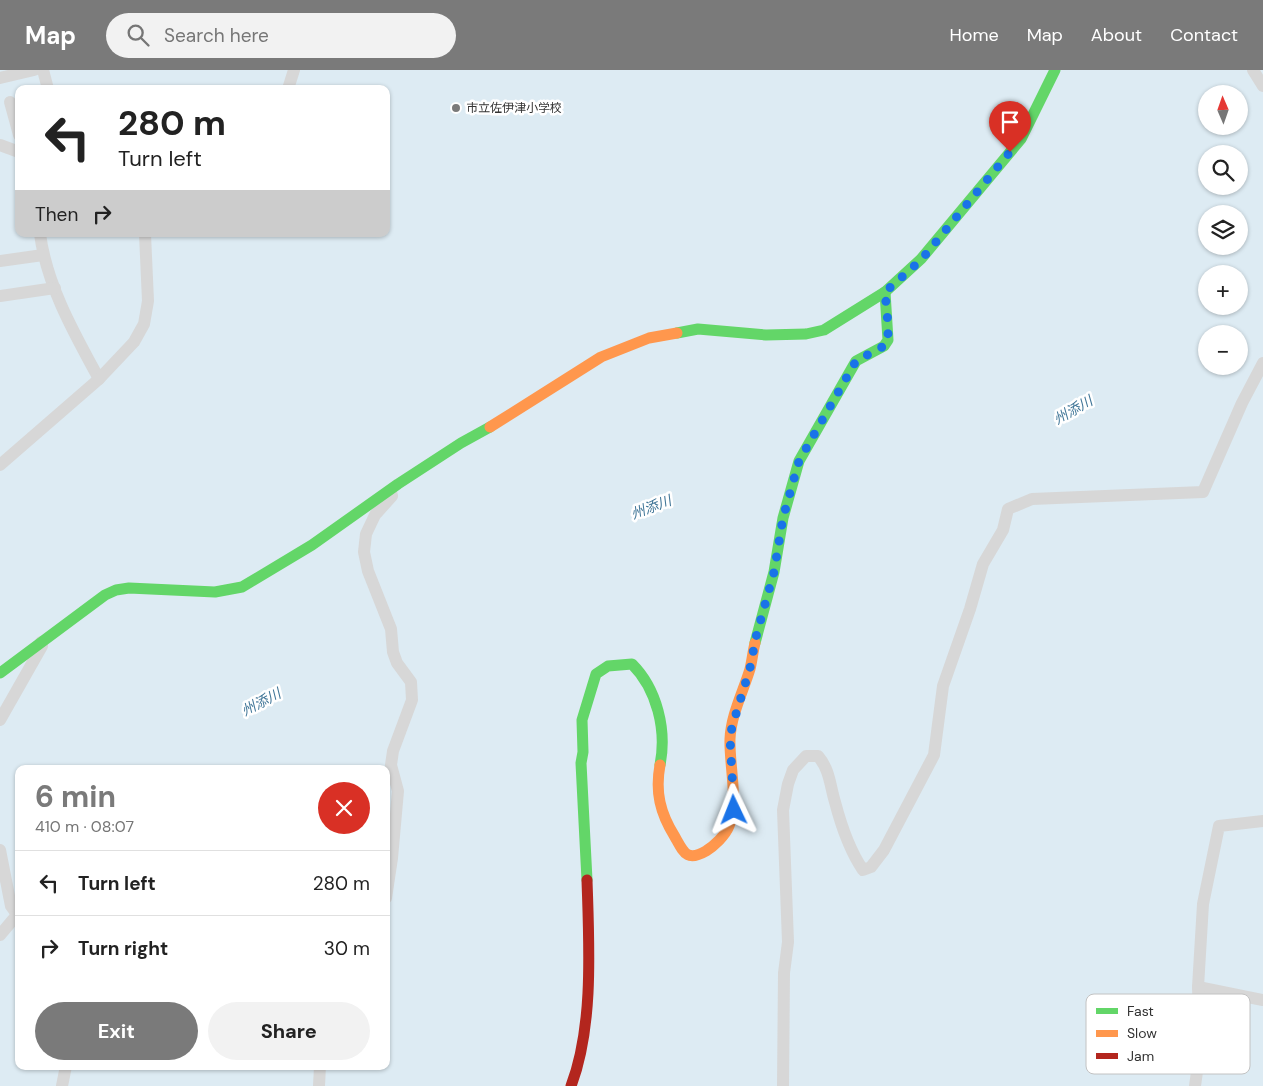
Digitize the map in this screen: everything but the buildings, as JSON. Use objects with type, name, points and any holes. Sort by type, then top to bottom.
[{"type":"street","points":[[0,78],[34,70]]},
{"type":"street","points":[[43,70],[47,85]]},
{"type":"street","points":[[289,85],[294,70]]},
{"type":"street","points":[[0,673],[105,595],[116,590],[149,588],[215,592],[242,587],[312,545],[390,489],[461,443],[505,418],[601,357],[649,338],[698,329],[766,335],[806,334],[824,330],[885,292],[921,260],[1021,139],[1055,70]]},
{"type":"street","points":[[1253,70],[1263,86]]},
{"type":"street","points":[[10,102],[15,120]]},
{"type":"street","points":[[0,145],[15,151]]},
{"type":"street","points":[[40,237],[43,255],[67,320],[99,379]]},
{"type":"street","points":[[0,465],[99,379],[134,342],[144,324],[148,302],[145,237]]},
{"type":"street","points":[[0,261],[43,255]]},
{"type":"street","points":[[0,296],[55,288]]},
{"type":"street","points":[[571,1086],[575,1077],[585,1033],[589,952],[581,773],[583,752],[582,720],[596,674],[601,668],[612,664],[632,664],[640,672],[657,705],[662,744],[658,778],[660,804],[665,821],[684,853],[690,856],[697,856],[714,847],[730,827],[734,810],[731,731],[750,668],[756,637],[774,572],[783,518],[799,461],[856,361],[884,346],[888,340],[885,292]]},
{"type":"street","points":[[783,1086],[784,973],[788,942],[783,810],[793,770],[806,756],[818,756],[824,762],[830,778],[834,802],[854,857],[864,870],[871,866],[884,850],[934,755],[943,686],[970,609],[983,564],[1003,530],[1008,509],[1032,499],[1203,492],[1242,403],[1263,363]]},
{"type":"street","points":[[390,489],[392,496],[375,514],[366,534],[364,552],[368,571],[391,629],[393,652],[397,663],[411,682],[412,700],[393,751],[391,765],[398,792],[390,871]]},
{"type":"street","points":[[0,720],[42,646],[41,642]]},
{"type":"street","points":[[1198,994],[1204,904],[1219,826],[1263,821]]},
{"type":"street","points":[[0,850],[8,895],[15,912]]},
{"type":"street","points":[[0,935],[15,919]]},
{"type":"street","points":[[1198,987],[1233,994]]},
{"type":"street","points":[[1250,997],[1263,1000]]},
{"type":"street","points":[[62,1086],[65,1070]]},
{"type":"street","points":[[319,1086],[320,1070]]},
{"type":"water","name":"州添川","points":[[0,70],[1263,70],[1263,1086],[0,1086]]},
{"type":"traffic: fast","points":[[677,333],[698,329],[766,335],[806,334],[824,330],[885,292],[921,259],[1021,139],[1055,70]]},
{"type":"traffic: fast","points":[[755,643],[774,572],[783,518],[799,461],[856,361],[884,346],[888,340],[885,292]]},
{"type":"traffic: fast","points":[[0,673],[105,595],[116,590],[129,588],[215,592],[242,587],[312,545],[398,484],[461,443],[490,427]]},
{"type":"traffic: fast","points":[[587,880],[581,763],[583,752],[582,720],[596,674],[608,666],[632,664],[648,685],[654,698],[661,724],[662,752],[660,765]]},
{"type":"traffic: slow","points":[[490,427],[601,357],[649,338],[677,333]]},
{"type":"traffic: slow","points":[[660,765],[658,784],[662,811],[684,851],[690,856],[700,854],[722,837],[732,817],[731,730],[735,712],[750,669],[755,643]]},
{"type":"traffic: jam","points":[[571,1086],[578,1063],[587,1011],[589,957],[587,880]]},
{"type":"place","name":"市立佐伊津小学校","points":[[456,108]]},
{"type":"route","points":[[734,810],[730,738],[732,727],[750,668],[756,637],[774,572],[783,518],[799,461],[856,361],[884,346],[888,340],[885,292],[921,260],[1010,152]]}]
